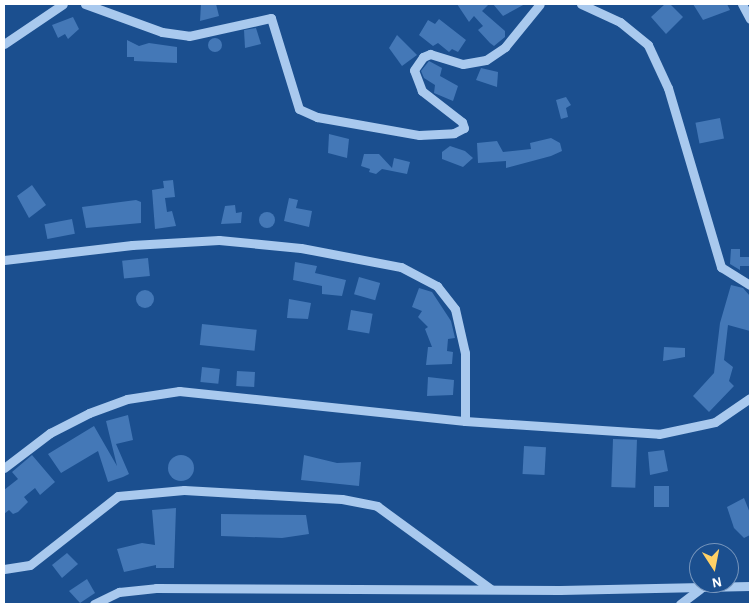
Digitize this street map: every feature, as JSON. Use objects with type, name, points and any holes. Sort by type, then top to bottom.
[{"type":"street","points":[[4,44],[63,4]]},
{"type":"street","points":[[85,4],[162,32],[189,36],[271,18],[299,109],[317,117],[419,135],[454,133],[464,128],[462,122],[432,102],[419,86],[414,70],[423,57],[430,54],[463,64],[486,60],[505,47],[540,4]]},
{"type":"street","points":[[581,4],[620,22],[648,45],[666,81],[721,267],[728,275],[750,285]]},
{"type":"street","points":[[746,7],[750,19]]},
{"type":"street","points":[[4,260],[132,245],[219,240],[301,248],[401,268],[437,286],[457,314],[465,353],[465,421]]},
{"type":"street","points":[[4,468],[50,433],[89,413],[161,393],[205,392],[465,421],[659,434],[715,422],[750,398]]},
{"type":"street","points":[[4,569],[30,565],[118,496],[184,490],[342,499],[377,506],[491,589]]},
{"type":"street","points":[[94,604],[119,592],[156,588],[689,589]]},
{"type":"street","points":[[680,604],[695,593]]},
{"type":"building","points":[[201,4],[216,4],[219,16],[200,21]]},
{"type":"building","points":[[457,4],[489,4],[482,11],[505,31],[505,37],[494,46],[478,30],[483,26],[474,16],[469,22]]},
{"type":"building","points":[[493,4],[525,4],[503,16]]},
{"type":"building","points":[[665,4],[670,4],[683,17],[666,34],[651,17]]},
{"type":"building","points":[[693,4],[727,4],[730,10],[703,20]]},
{"type":"building","points":[[73,17],[79,29],[68,39],[65,34],[58,38],[52,25]]},
{"type":"building","points":[[439,19],[466,40],[458,52],[452,49],[449,52],[438,43],[433,46],[419,35],[428,20],[435,24]]},
{"type":"building","points":[[256,28],[261,44],[245,48],[244,30]]},
{"type":"building","points":[[397,35],[417,55],[402,66],[389,48]]},
{"type":"building","points":[[212,38],[218,38],[222,45],[218,52],[212,52],[208,48],[208,42]]},
{"type":"building","points":[[127,40],[139,46],[149,43],[177,47],[177,63],[134,61],[134,57],[127,57]]},
{"type":"building","points":[[429,61],[442,68],[440,76],[458,86],[453,101],[434,93],[435,85],[424,78],[421,71]]},
{"type":"building","points":[[481,68],[498,72],[497,87],[476,80]]},
{"type":"building","points":[[566,97],[571,105],[566,108],[568,117],[561,119],[556,100]]},
{"type":"building","points":[[720,118],[724,139],[699,143],[695,123]]},
{"type":"building","points":[[329,134],[349,139],[347,158],[328,153]]},
{"type":"building","points":[[551,138],[560,143],[562,151],[551,156],[506,168],[506,161],[478,163],[477,143],[497,141],[503,152],[531,149],[530,143]]},
{"type":"building","points":[[450,146],[465,151],[473,158],[463,167],[442,159],[442,152]]},
{"type":"building","points":[[364,154],[379,154],[392,168],[394,158],[410,162],[407,174],[382,169],[376,174],[369,172],[370,169],[361,166]]},
{"type":"building","points":[[173,180],[175,197],[165,198],[167,212],[172,211],[176,226],[155,229],[152,190],[164,188],[163,181]]},
{"type":"building","points":[[32,185],[46,205],[29,218],[17,196]]},
{"type":"building","points":[[289,198],[298,200],[296,208],[312,211],[309,227],[284,221]]},
{"type":"building","points":[[136,200],[141,202],[141,223],[86,228],[82,207]]},
{"type":"building","points":[[235,205],[236,213],[242,212],[241,223],[221,224],[225,206]]},
{"type":"building","points":[[267,212],[275,220],[267,228],[259,220]]},
{"type":"building","points":[[72,219],[75,234],[47,239],[45,224]]},
{"type":"building","points":[[731,249],[740,249],[740,257],[750,257],[750,266],[740,266],[740,270],[730,264]]},
{"type":"building","points":[[148,258],[150,276],[124,279],[122,261]]},
{"type":"building","points":[[295,262],[317,266],[315,273],[346,280],[342,296],[322,294],[322,286],[293,280]]},
{"type":"building","points":[[359,277],[380,283],[375,300],[354,294]]},
{"type":"building","points":[[731,285],[743,288],[750,296],[750,331],[728,325],[724,360],[733,367],[729,381],[734,386],[709,412],[693,396],[714,373],[720,323]]},
{"type":"building","points":[[419,288],[432,292],[451,321],[455,338],[448,339],[447,351],[453,352],[452,364],[426,365],[428,347],[432,347],[425,329],[428,327],[418,317],[422,311],[412,307]]},
{"type":"building","points":[[145,290],[151,293],[154,299],[151,305],[145,308],[139,305],[136,299],[139,293]]},
{"type":"building","points":[[289,299],[311,303],[308,319],[287,318]]},
{"type":"building","points":[[351,310],[373,314],[369,334],[348,330]]},
{"type":"building","points":[[202,324],[257,330],[255,351],[200,345]]},
{"type":"building","points":[[664,347],[685,348],[685,357],[663,361]]},
{"type":"building","points":[[202,367],[220,369],[218,384],[200,382]]},
{"type":"building","points":[[237,371],[255,372],[254,387],[236,386]]},
{"type":"building","points":[[428,377],[454,380],[453,395],[427,396]]},
{"type":"building","points":[[128,415],[133,440],[116,444],[129,474],[123,477],[108,482],[98,451],[61,473],[48,454],[94,426],[117,466],[106,421]]},
{"type":"building","points":[[613,439],[637,440],[635,488],[611,487]]},
{"type":"building","points":[[524,446],[546,447],[545,475],[523,474]]},
{"type":"building","points":[[664,450],[668,471],[650,475],[648,452]]},
{"type":"building","points":[[32,455],[55,482],[40,495],[35,488],[24,497],[28,502],[18,512],[13,514],[9,510],[4,514],[4,490],[18,479],[12,472]]},
{"type":"building","points":[[181,455],[190,459],[194,468],[190,477],[181,481],[172,477],[168,468],[172,459]]},
{"type":"building","points":[[304,455],[337,463],[361,462],[359,486],[301,480]]},
{"type":"building","points":[[654,486],[669,486],[669,507],[654,507]]},
{"type":"building","points":[[744,498],[750,513],[750,535],[744,538],[734,528],[727,507]]},
{"type":"building","points":[[176,508],[174,568],[156,568],[156,565],[124,572],[117,549],[142,543],[155,545],[152,510]]},
{"type":"building","points":[[221,514],[306,515],[309,534],[282,538],[221,536]]},
{"type":"building","points":[[67,553],[78,564],[62,578],[52,565]]},
{"type":"building","points":[[87,579],[95,593],[80,603],[69,591]]}]
